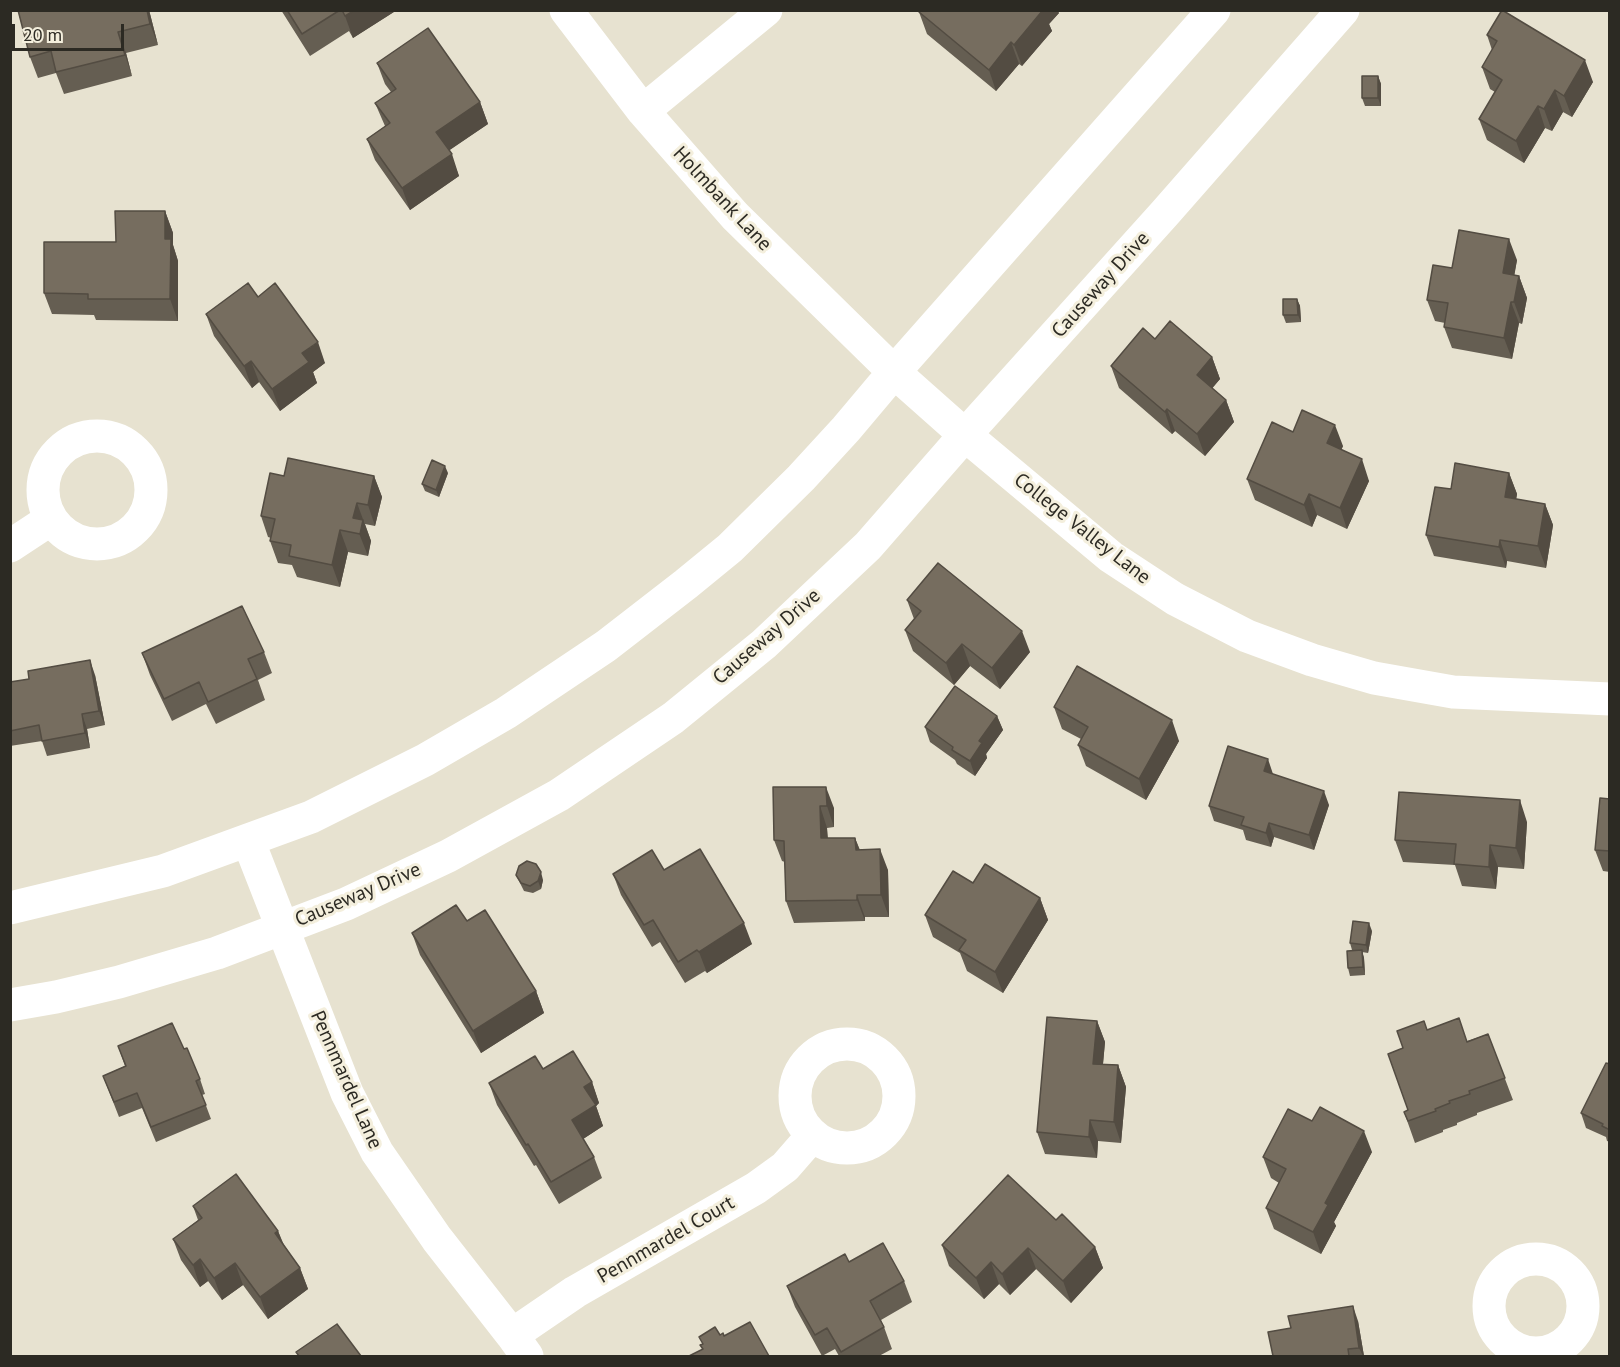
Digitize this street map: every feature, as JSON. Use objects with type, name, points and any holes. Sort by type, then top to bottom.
[{"type":"street","name":"Holmbank Lane","points":[[567,10],[643,111],[735,216],[894,372]]},
{"type":"street","points":[[643,111],[766,10]]},
{"type":"street","points":[[10,908],[163,871],[310,817],[425,760],[506,713],[606,646],[730,548],[801,478],[1214,10]]},
{"type":"street","name":"Causeway Drive","points":[[10,1005],[119,982],[217,953],[346,904],[448,856],[559,795],[673,718],[764,644],[868,546],[1343,10]]},
{"type":"street","name":"College Valley Lane","points":[[894,372],[965,435],[1111,557],[1175,599],[1247,636],[1312,660],[1374,678],[1453,692],[1610,699]]},
{"type":"street","points":[[10,546],[51,519]]},
{"type":"street","name":"Pennmardel Lane","points":[[248,840],[347,1093],[377,1152],[437,1239],[520,1346]]},
{"type":"street","name":"Pennmardel Court","points":[[520,1346],[575,1292],[756,1188],[785,1167],[812,1136]]},
{"type":"building","points":[[18,10],[147,10],[150,24],[118,32],[125,55],[56,72],[51,51],[30,57]]},
{"type":"building","points":[[287,10],[340,10],[302,34]]},
{"type":"building","points":[[342,10],[355,10],[345,16]]},
{"type":"building","points":[[920,10],[1043,10],[1014,45],[1011,42],[989,70],[919,12]]},
{"type":"building","points":[[1502,10],[1585,60],[1564,96],[1555,90],[1544,109],[1538,106],[1516,141],[1479,119],[1502,80],[1482,67],[1497,41],[1487,35]]},
{"type":"building","points":[[428,28],[480,102],[436,132],[452,154],[402,188],[367,139],[390,123],[375,103],[396,89],[377,63]]},
{"type":"building","points":[[1362,76],[1378,76],[1378,98],[1362,98]]},
{"type":"building","points":[[115,211],[165,211],[165,239],[171,239],[170,299],[88,299],[88,294],[44,293],[44,242],[116,242]]},
{"type":"building","points":[[1459,230],[1509,239],[1503,273],[1519,276],[1504,338],[1444,327],[1448,303],[1427,300],[1433,265],[1452,268]]},
{"type":"building","points":[[248,283],[258,297],[275,283],[318,342],[302,353],[309,362],[272,389],[251,361],[244,366],[206,314]]},
{"type":"building","points":[[1283,299],[1297,299],[1298,315],[1283,315]]},
{"type":"building","points":[[1170,321],[1212,357],[1197,375],[1226,400],[1197,434],[1167,409],[1165,412],[1111,366],[1143,328],[1155,339]]},
{"type":"building","points":[[1302,410],[1335,425],[1327,443],[1362,459],[1340,508],[1309,494],[1304,505],[1247,479],[1272,422],[1293,432]]},
{"type":"building","points":[[288,458],[374,476],[368,505],[357,503],[353,518],[363,520],[360,534],[340,530],[332,565],[289,556],[291,545],[270,541],[275,519],[261,516],[270,473],[284,476]]},
{"type":"building","points":[[432,460],[445,466],[436,490],[422,484]]},
{"type":"building","points":[[1455,463],[1509,473],[1505,497],[1545,504],[1538,546],[1500,540],[1499,547],[1426,535],[1435,487],[1451,489]]},
{"type":"building","points":[[938,563],[1022,631],[992,668],[962,644],[946,663],[905,630],[921,611],[907,600]]},
{"type":"building","points":[[242,606],[264,652],[248,659],[257,679],[208,702],[199,682],[164,699],[142,653]]},
{"type":"building","points":[[90,660],[99,711],[82,714],[85,733],[42,741],[39,725],[10,731],[10,682],[29,679],[28,671]]},
{"type":"building","points":[[1077,666],[1172,720],[1139,779],[1078,745],[1088,727],[1054,707]]},
{"type":"building","points":[[955,686],[997,716],[979,741],[982,743],[970,761],[952,750],[953,747],[925,727]]},
{"type":"building","points":[[1228,746],[1268,759],[1264,771],[1324,791],[1309,835],[1269,823],[1266,833],[1241,825],[1244,817],[1209,806]]},
{"type":"building","points":[[773,787],[826,787],[827,806],[820,806],[821,838],[855,838],[856,850],[880,849],[881,895],[857,895],[857,900],[786,901],[784,841],[774,840]]},
{"type":"building","points":[[1399,792],[1520,800],[1516,848],[1490,845],[1489,867],[1454,864],[1456,844],[1395,840]]},
{"type":"building","points":[[1600,798],[1610,799],[1610,851],[1595,850]]},
{"type":"building","points":[[700,849],[744,923],[699,952],[697,950],[678,962],[653,920],[644,925],[613,874],[652,850],[664,870]]},
{"type":"building","points":[[527,861],[536,864],[541,872],[538,881],[530,886],[521,883],[516,875],[519,866]]},
{"type":"building","points":[[985,864],[1040,898],[995,972],[959,950],[966,940],[925,915],[953,871],[973,883]]},
{"type":"building","points":[[456,905],[467,921],[485,910],[536,991],[473,1031],[412,933]]},
{"type":"building","points":[[1353,921],[1369,923],[1366,945],[1350,943]]},
{"type":"building","points":[[1362,950],[1363,967],[1348,968],[1347,951]]},
{"type":"building","points":[[1047,1017],[1097,1021],[1093,1064],[1118,1065],[1114,1122],[1090,1120],[1089,1137],[1037,1132]]},
{"type":"building","points":[[1459,1018],[1467,1042],[1488,1034],[1505,1078],[1469,1091],[1470,1094],[1449,1101],[1450,1103],[1435,1109],[1436,1111],[1408,1121],[1404,1112],[1408,1110],[1388,1054],[1403,1048],[1397,1031],[1424,1021],[1427,1030]]},
{"type":"building","points":[[172,1023],[184,1049],[187,1048],[200,1079],[196,1081],[206,1105],[151,1127],[137,1093],[114,1102],[103,1076],[126,1066],[118,1046]]},
{"type":"building","points":[[573,1051],[592,1082],[584,1087],[596,1105],[572,1120],[594,1157],[551,1182],[489,1083],[535,1056],[543,1069]]},
{"type":"building","points":[[1606,1063],[1610,1064],[1610,1130],[1581,1113]]},
{"type":"building","points":[[1320,1107],[1364,1131],[1325,1203],[1328,1205],[1313,1232],[1266,1208],[1286,1169],[1263,1157],[1288,1109],[1312,1121]]},
{"type":"building","points":[[236,1174],[278,1231],[275,1233],[300,1268],[260,1297],[235,1263],[214,1278],[200,1259],[193,1265],[173,1239],[202,1218],[193,1206]]},
{"type":"building","points":[[1008,1175],[1056,1220],[1062,1214],[1095,1247],[1063,1281],[1028,1248],[1002,1274],[991,1262],[976,1278],[942,1245]]},
{"type":"building","points":[[883,1243],[904,1281],[870,1301],[884,1327],[841,1352],[827,1328],[815,1335],[787,1286],[845,1254],[849,1262]]},
{"type":"building","points":[[1353,1306],[1359,1348],[1348,1349],[1349,1356],[1273,1356],[1268,1332],[1291,1328],[1288,1316]]},
{"type":"building","points":[[750,1322],[769,1356],[689,1356],[703,1349],[699,1337],[715,1327],[720,1335],[723,1333],[724,1336]]},
{"type":"building","points":[[337,1324],[361,1356],[299,1356],[296,1352]]}]
